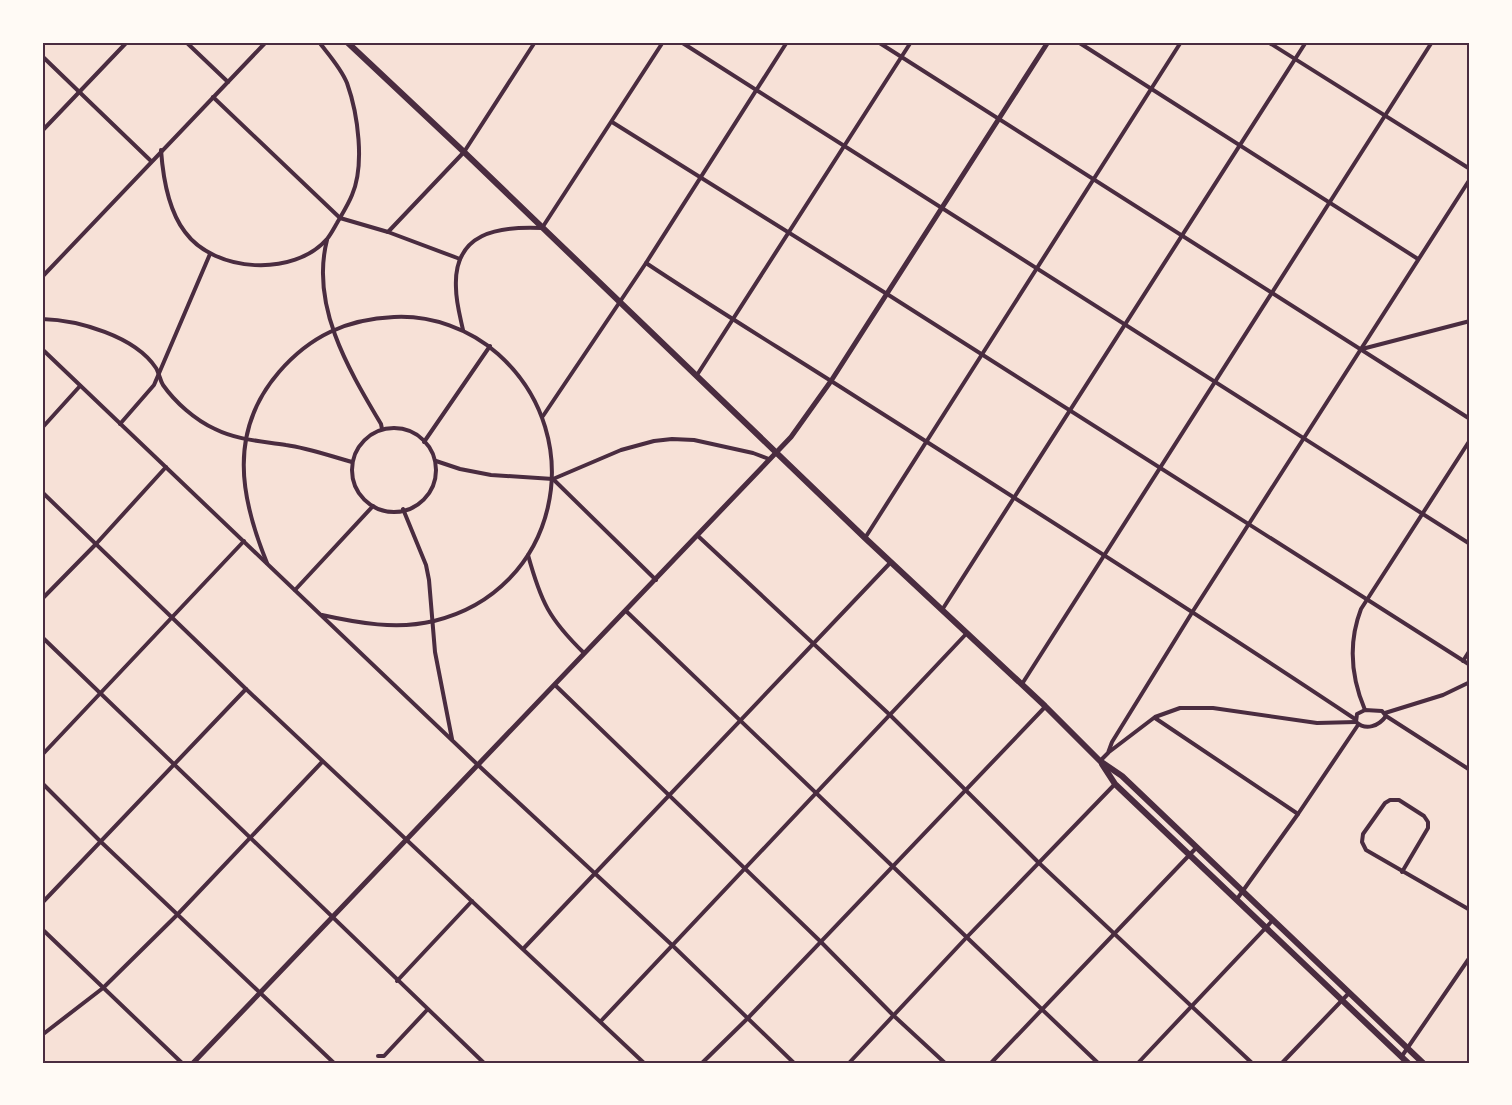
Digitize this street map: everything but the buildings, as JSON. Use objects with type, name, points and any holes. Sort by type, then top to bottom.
[{"type":"main road","points":[[347,42],[865,538],[1022,684],[1100,761],[1122,776],[1423,1063]]},
{"type":"main road","points":[[193,1063],[791,437],[831,381],[1048,42]]},
{"type":"main road","points":[[1100,761],[1115,784],[1408,1063]]},
{"type":"street","points":[[42,131],[127,42]]},
{"type":"street","points":[[186,42],[228,82]]},
{"type":"street","points":[[42,277],[266,42]]},
{"type":"street","points":[[319,42],[347,83],[358,135],[356,181],[352,195],[327,239],[323,261],[332,330],[382,429]]},
{"type":"street","points":[[388,232],[464,152],[535,42]]},
{"type":"street","points":[[463,331],[456,286],[460,259],[471,244],[486,233],[506,228],[542,228],[663,42]]},
{"type":"street","points":[[681,42],[1470,544]]},
{"type":"street","points":[[543,416],[646,263],[787,42]]},
{"type":"street","points":[[878,42],[1470,419]]},
{"type":"street","points":[[697,375],[911,42]]},
{"type":"street","points":[[1078,42],[1418,259]]},
{"type":"street","points":[[865,538],[1181,42]]},
{"type":"street","points":[[1268,42],[1470,169]]},
{"type":"street","points":[[942,610],[1306,42]]},
{"type":"street","points":[[1022,684],[1432,42]]},
{"type":"street","points":[[42,56],[151,161]]},
{"type":"street","points":[[213,97],[340,218],[388,232],[460,259]]},
{"type":"street","points":[[612,122],[1470,665]]},
{"type":"street","points":[[161,150],[165,186],[176,218],[185,233],[210,254],[239,263],[259,266],[279,264],[302,256],[327,239]]},
{"type":"street","points":[[1108,753],[1112,742],[1193,611],[1470,179]]},
{"type":"street","points":[[120,424],[148,393],[159,375],[210,254]]},
{"type":"street","points":[[646,263],[733,321],[1193,611],[1356,722],[1366,727],[1374,726],[1380,723],[1386,714],[1443,695],[1470,682]]},
{"type":"street","points":[[268,564],[255,534],[247,505],[243,471],[246,440],[262,397],[278,373],[299,352],[332,330],[379,318],[400,316],[422,318],[463,331],[490,346],[512,367],[522,379],[543,416],[551,447],[552,479],[549,505],[541,531],[528,555],[502,585],[487,596],[470,607],[433,621],[386,624],[321,615]]},
{"type":"street","points":[[42,318],[68,321],[115,336],[141,353],[156,368],[170,393],[200,421],[214,429],[246,440],[301,447],[352,462]]},
{"type":"street","points":[[1361,349],[1470,321]]},
{"type":"street","points":[[424,443],[490,346]]},
{"type":"street","points":[[42,349],[794,1063]]},
{"type":"street","points":[[42,428],[80,386]]},
{"type":"street","points":[[382,429],[405,430],[424,443],[436,461],[434,482],[429,495],[423,501],[403,510],[386,510],[373,506],[356,488],[352,479],[352,462],[357,448],[371,434],[382,429]]},
{"type":"street","points":[[436,461],[460,469],[491,475],[552,479],[621,450],[654,441],[694,440],[770,459]]},
{"type":"street","points":[[1365,710],[1354,678],[1353,645],[1357,619],[1470,441]]},
{"type":"street","points":[[42,599],[166,467]]},
{"type":"street","points":[[552,479],[656,580]]},
{"type":"street","points":[[42,492],[322,762],[524,948],[644,1063]]},
{"type":"street","points":[[295,590],[373,506]]},
{"type":"street","points":[[403,510],[426,565],[435,652],[452,740]]},
{"type":"street","points":[[698,536],[890,715],[1039,863],[1252,1063]]},
{"type":"street","points":[[42,755],[244,542]]},
{"type":"street","points":[[528,555],[538,590],[546,607],[563,633],[585,654]]},
{"type":"street","points":[[524,948],[891,562]]},
{"type":"street","points":[[626,611],[1098,1063]]},
{"type":"street","points":[[601,1021],[967,633]]},
{"type":"street","points":[[42,637],[483,1063]]},
{"type":"street","points":[[1463,661],[1470,650]]},
{"type":"street","points":[[555,686],[821,942],[893,1016],[945,1063]]},
{"type":"street","points":[[42,903],[246,689]]},
{"type":"street","points":[[702,1063],[748,1018],[1045,706]]},
{"type":"street","points":[[1100,761],[1155,717],[1174,710],[1195,707],[1317,723],[1356,722]]},
{"type":"street","points":[[1236,900],[1244,892],[1298,814],[1356,722],[1358,714],[1365,710],[1375,710],[1386,714],[1470,770]]},
{"type":"street","points":[[1155,717],[1298,814]]},
{"type":"street","points":[[42,1035],[103,988],[177,915],[322,762]]},
{"type":"street","points":[[42,783],[177,915],[334,1063]]},
{"type":"street","points":[[849,1063],[1115,784]]},
{"type":"street","points":[[1402,872],[1428,828],[1428,822],[1424,816],[1399,800],[1390,800],[1385,803],[1363,834],[1362,842],[1366,850],[1402,872],[1470,910]]},
{"type":"street","points":[[990,1063],[1197,848]]},
{"type":"street","points":[[397,981],[472,901]]},
{"type":"street","points":[[1138,1063],[1273,920]]},
{"type":"street","points":[[42,929],[182,1063]]},
{"type":"street","points":[[1401,1057],[1470,957]]},
{"type":"street","points":[[1282,1063],[1349,993]]},
{"type":"street","points":[[378,1056],[384,1056],[428,1010]]}]
